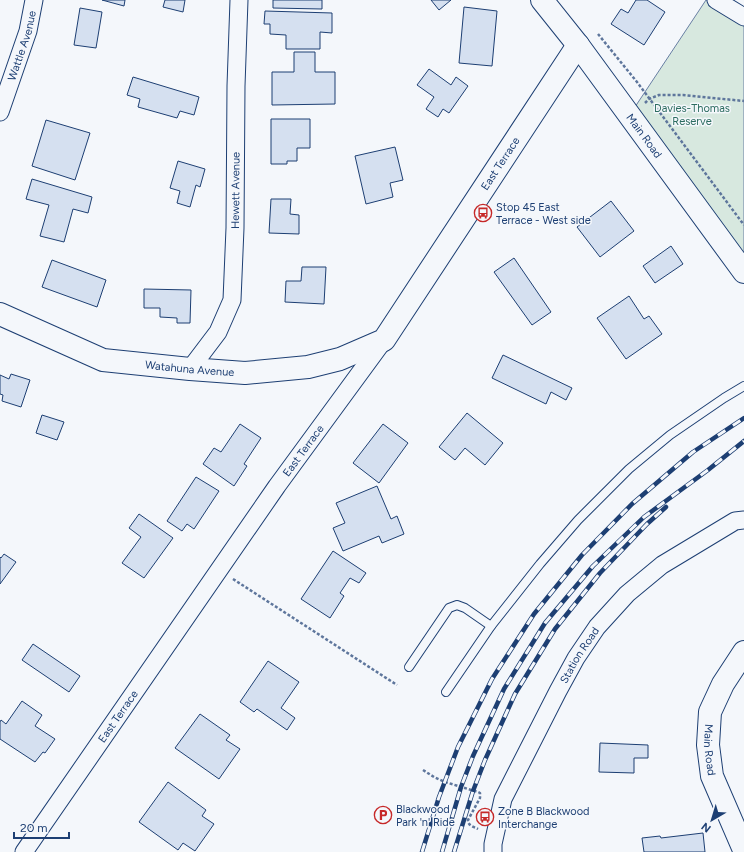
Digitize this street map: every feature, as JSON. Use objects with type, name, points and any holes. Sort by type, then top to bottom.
[{"type":"street","name":"Wattle Avenue","points":[[0,112],[28,31],[34,0]]},
{"type":"street","name":"Hewett Avenue","points":[[190,369],[218,332],[232,300],[235,228],[236,86],[239,0]]},
{"type":"street","name":"Main Road","points":[[542,0],[578,46],[744,272]]},
{"type":"street","points":[[716,0],[744,17]]},
{"type":"street","name":"East Terrace","points":[[24,852],[277,486],[384,340],[578,46]]},
{"type":"street","name":"Watahuna Avenue","points":[[0,314],[103,360],[245,373],[308,367],[340,359],[384,340]]},
{"type":"street","name":"Station Road","points":[[493,852],[493,844],[502,799],[576,658],[597,627],[627,594],[662,565],[735,521],[744,520]]},
{"type":"street","name":"Main Road","points":[[744,652],[723,684],[710,712],[708,745],[712,776],[744,850]]},
{"type":"lane","points":[[446,692],[491,626],[540,564],[578,520],[629,469],[670,435],[744,386]]},
{"type":"lane","points":[[409,667],[450,608],[457,605],[465,608],[491,626]]},
{"type":"path","points":[[593,29],[649,99],[744,225]]},
{"type":"path","points":[[629,116],[649,99],[659,95],[683,95],[744,101]]},
{"type":"path","points":[[219,570],[396,685]]},
{"type":"path","points":[[422,770],[445,782],[480,793],[480,798],[468,820],[470,826],[480,831]]},
{"type":"green space","name":"Davies-Thomas Reserve","points":[[706,0],[716,0],[744,17],[744,272],[629,116]]},
{"type":"building","points":[[102,0],[125,0],[124,6]]},
{"type":"building","points":[[165,0],[185,0],[183,12],[163,7]]},
{"type":"building","points":[[273,0],[322,0],[322,9],[273,8]]},
{"type":"building","points":[[431,0],[451,0],[439,10]]},
{"type":"building","points":[[636,0],[647,0],[665,12],[644,45],[611,24],[621,9],[628,13]]},
{"type":"building","points":[[464,7],[497,11],[492,66],[459,63]]},
{"type":"building","points":[[80,8],[102,12],[96,48],[74,45]]},
{"type":"building","points":[[265,11],[332,13],[332,33],[320,32],[320,49],[286,49],[286,35],[270,34],[270,24],[264,24]]},
{"type":"building","points":[[294,52],[315,52],[315,72],[335,72],[335,104],[272,105],[272,72],[294,72]]},
{"type":"building","points":[[429,69],[451,85],[456,77],[468,86],[449,113],[443,109],[438,117],[426,109],[434,97],[417,85]]},
{"type":"building","points":[[133,77],[199,97],[194,115],[180,111],[177,118],[138,107],[140,99],[127,95]]},
{"type":"building","points":[[271,119],[310,119],[310,148],[297,148],[297,161],[287,161],[287,164],[271,164]]},
{"type":"building","points":[[46,120],[90,133],[75,180],[32,166]]},
{"type":"building","points":[[395,147],[403,180],[390,183],[393,197],[366,204],[355,156]]},
{"type":"building","points":[[178,161],[205,169],[200,187],[196,185],[190,207],[177,203],[180,191],[170,188]]},
{"type":"building","points":[[32,179],[92,197],[88,213],[73,209],[64,242],[40,236],[49,205],[26,199]]},
{"type":"building","points":[[271,199],[291,199],[290,214],[299,215],[299,234],[269,233]]},
{"type":"building","points":[[611,201],[634,231],[600,257],[577,227]]},
{"type":"building","points":[[671,246],[683,264],[655,283],[643,266]]},
{"type":"building","points":[[514,258],[551,312],[532,325],[494,272]]},
{"type":"building","points":[[52,260],[106,280],[97,307],[42,287]]},
{"type":"building","points":[[302,267],[326,267],[324,304],[285,302],[286,281],[301,281]]},
{"type":"building","points":[[144,289],[191,290],[190,323],[177,323],[177,318],[160,317],[160,308],[144,308]]},
{"type":"building","points":[[629,296],[644,319],[649,316],[662,334],[626,359],[597,318]]},
{"type":"building","points":[[503,355],[572,388],[566,400],[551,392],[546,404],[492,378]]},
{"type":"building","points":[[11,374],[30,380],[21,407],[2,401],[3,395],[0,394],[0,375],[9,379]]},
{"type":"building","points":[[467,413],[503,443],[485,465],[465,448],[455,460],[439,447]]},
{"type":"building","points":[[42,415],[64,422],[57,440],[36,433]]},
{"type":"building","points":[[240,424],[261,438],[244,464],[247,466],[234,486],[203,464],[214,448],[221,452]]},
{"type":"building","points":[[383,424],[408,443],[379,483],[353,463]]},
{"type":"building","points":[[196,477],[219,491],[194,529],[187,524],[182,531],[167,521]]},
{"type":"building","points":[[377,486],[391,519],[397,516],[404,534],[382,543],[379,536],[343,551],[333,528],[345,523],[336,503]]},
{"type":"building","points":[[139,514],[173,538],[144,578],[122,563],[141,537],[129,528]]},
{"type":"building","points":[[333,551],[366,573],[359,583],[350,578],[340,593],[344,596],[330,618],[301,599]]},
{"type":"building","points":[[4,554],[16,562],[0,584],[0,557],[1,558]]},
{"type":"building","points":[[33,644],[80,676],[69,692],[22,660]]},
{"type":"building","points":[[268,661],[299,682],[281,708],[295,718],[287,730],[257,709],[254,712],[240,702]]},
{"type":"building","points":[[22,701],[42,715],[35,726],[55,739],[45,753],[43,752],[35,762],[0,739],[1,720],[6,724]]},
{"type":"building","points":[[200,714],[230,735],[226,740],[240,749],[219,779],[175,748]]},
{"type":"building","points":[[600,743],[648,745],[648,758],[634,758],[634,773],[599,772]]},
{"type":"building","points":[[168,782],[206,810],[202,816],[214,824],[195,851],[183,843],[178,850],[139,822]]},
{"type":"building","points":[[703,833],[705,852],[644,852],[642,838],[660,836],[661,838]]},
{"type":"railway","points":[[422,852],[439,797],[458,747],[492,679],[534,614],[582,555],[632,504],[693,452],[744,418]]},
{"type":"railway","points":[[442,852],[461,787],[473,756],[504,689],[545,623],[593,566],[644,517],[708,470],[744,441]]},
{"type":"railway","points":[[454,852],[473,791],[485,760],[515,694],[555,629],[600,573],[647,524],[666,507]]},
{"type":"place","name":"Stop 45 East Terrace - West side","points":[[483,213]]},
{"type":"place","name":"Blackwood Park 'n' Ride","points":[[383,815]]},
{"type":"place","name":"Zone B Blackwood Interchange","points":[[485,817]]}]
